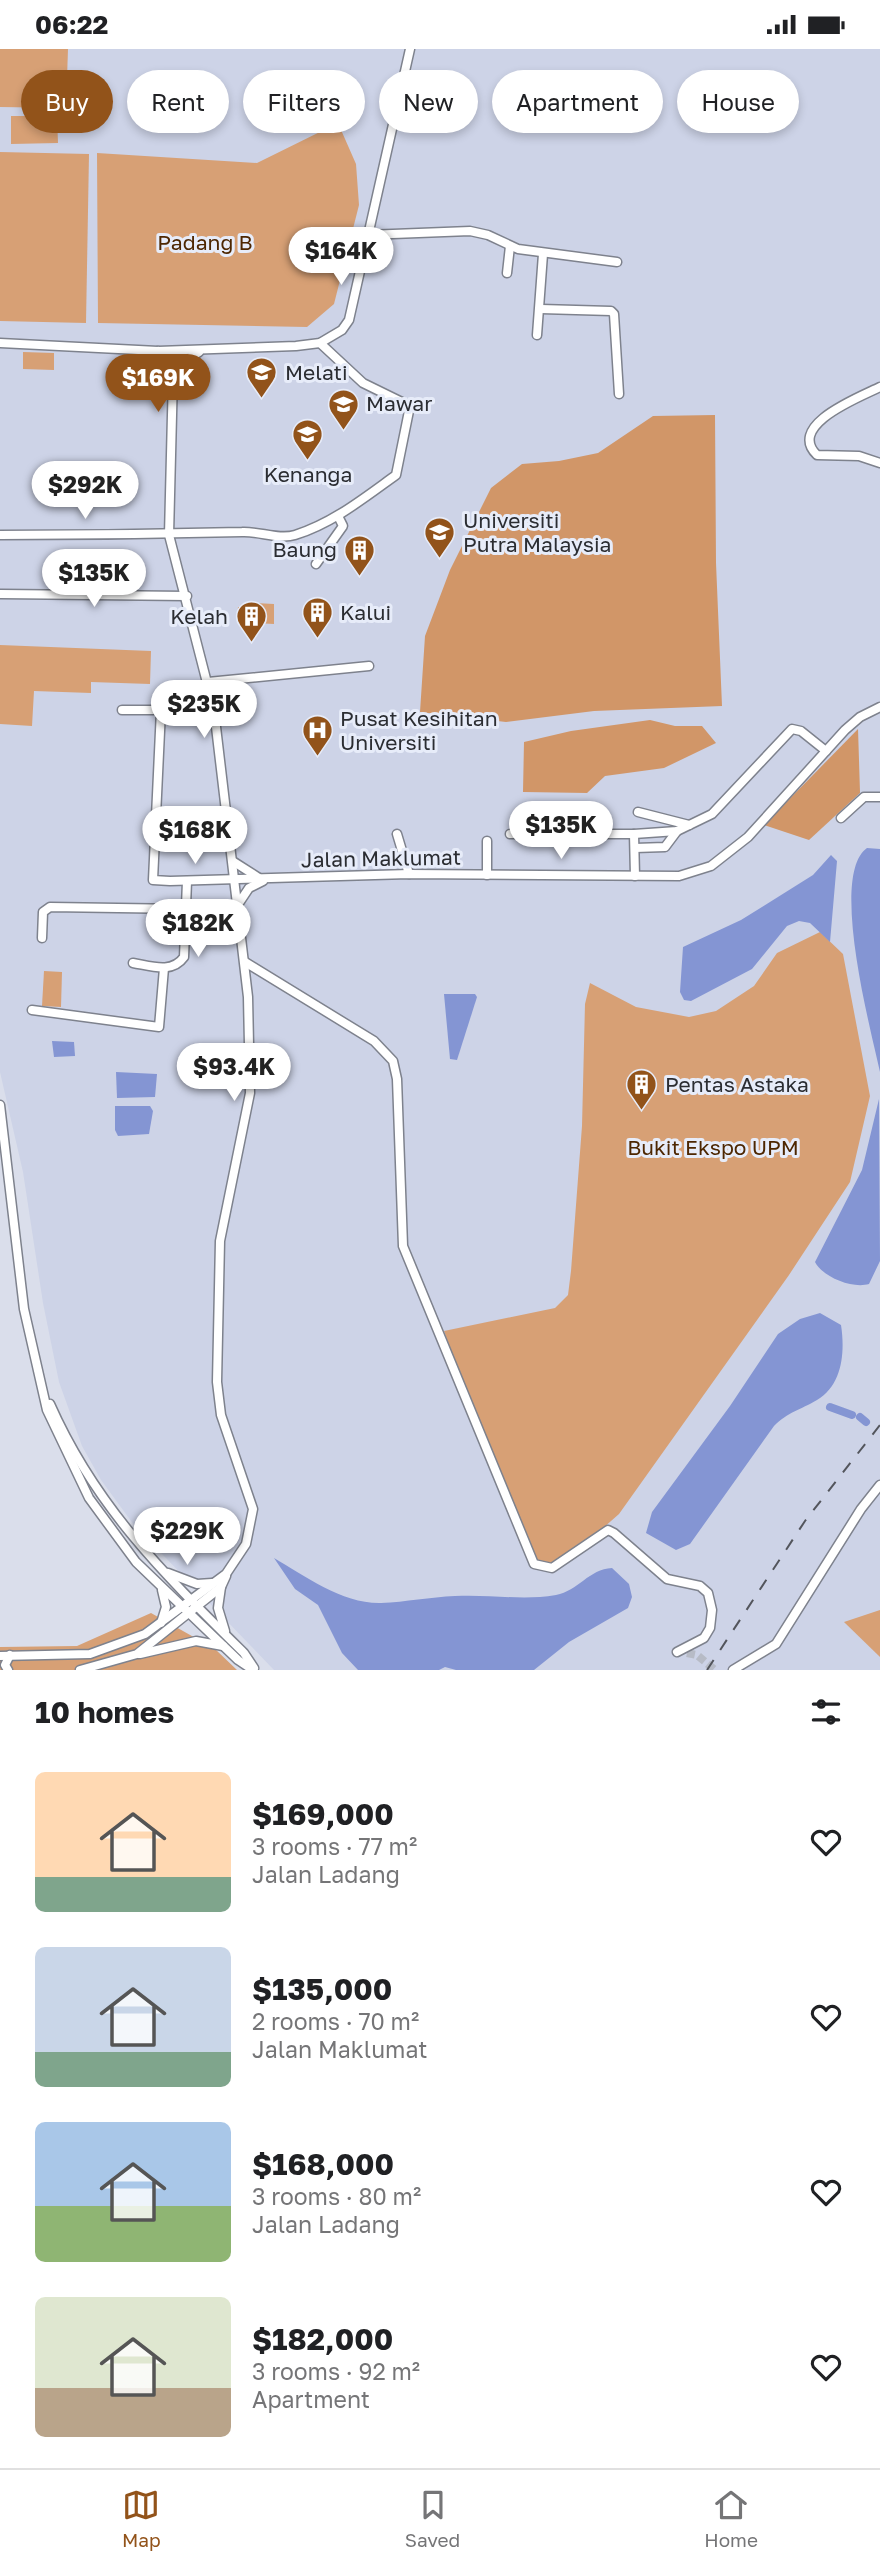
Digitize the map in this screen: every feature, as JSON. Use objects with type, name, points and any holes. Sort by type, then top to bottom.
[{"type":"street","points":[[0,343],[201,351],[320,343],[342,330],[349,320],[410,49]]},
{"type":"street","points":[[367,235],[470,231],[488,235],[510,246],[543,254],[617,262]]},
{"type":"street","points":[[507,273],[510,246]]},
{"type":"street","points":[[537,335],[543,254]]},
{"type":"street","points":[[541,309],[611,311],[614,314],[619,394]]},
{"type":"street","points":[[0,535],[169,535],[246,531],[293,536],[338,516],[396,475],[410,406],[363,383],[320,343]]},
{"type":"street","points":[[158,351],[173,375],[169,535],[187,596],[214,710],[239,903],[250,1035],[250,1093],[219,1241],[217,1382],[221,1415],[253,1509],[246,1544],[226,1574],[221,1587],[218,1608],[226,1635]]},
{"type":"street","points":[[173,375],[186,360],[201,351]]},
{"type":"street","points":[[880,387],[830,412],[811,430],[809,441],[810,448],[817,455],[859,456],[880,463]]},
{"type":"street","points":[[316,564],[343,526],[338,516]]},
{"type":"street","points":[[1,594],[187,596]]},
{"type":"street","points":[[208,682],[369,666]]},
{"type":"street","name":"Jalan Maklumat","points":[[161,710],[153,880],[187,881],[409,874],[679,876],[711,866],[748,837],[860,717],[880,707]]},
{"type":"street","points":[[122,710],[214,710]]},
{"type":"street","points":[[510,834],[634,834],[677,831],[712,814],[792,729],[801,731],[826,751]]},
{"type":"street","points":[[841,818],[864,797],[880,797]]},
{"type":"street","points":[[638,812],[689,825]]},
{"type":"street","points":[[635,848],[665,847],[677,831]]},
{"type":"street","points":[[397,834],[409,874]]},
{"type":"street","points":[[634,834],[635,876]]},
{"type":"street","points":[[486,841],[486,875]]},
{"type":"street","points":[[234,862],[254,876],[266,880]]},
{"type":"street","points":[[239,903],[252,886],[266,880]]},
{"type":"street","points":[[133,963],[164,968],[179,964],[184,957],[187,881]]},
{"type":"street","points":[[42,938],[43,912],[50,907],[186,909]]},
{"type":"street","points":[[245,962],[374,1041],[393,1061],[397,1079],[403,1246],[534,1564],[552,1568],[597,1536],[608,1530],[614,1533],[667,1579],[700,1587],[708,1593],[712,1610],[710,1628],[704,1637],[677,1652],[687,1653]]},
{"type":"street","points":[[32,1010],[159,1027],[164,968]]},
{"type":"street","points":[[0,1105],[24,1309],[47,1410],[89,1498],[136,1562],[162,1590],[254,1670]]},
{"type":"street","points":[[41,1381],[84,1469],[121,1525],[226,1635],[254,1670]]},
{"type":"street","points":[[733,1670],[776,1644],[861,1509],[880,1485]]},
{"type":"street","points":[[159,1567],[182,1581],[212,1583]]},
{"type":"street","points":[[137,1654],[212,1583],[226,1574]]},
{"type":"street","points":[[193,1603],[221,1587]]},
{"type":"street","points":[[161,1623],[166,1607],[162,1590]]},
{"type":"street","points":[[0,1656],[90,1654],[145,1634],[185,1610]]},
{"type":"street","points":[[80,1670],[196,1641],[225,1647]]},
{"type":"street","points":[[8,1670],[5,1665],[10,1655]]},
{"type":"shaded area","name":"Universiti Putra Malaysia","points":[[0,49],[880,49],[880,1670],[274,1670],[134,1525],[101,1480],[82,1446],[59,1382],[43,1303],[23,1172],[0,1072]]},
{"type":"shaded area","points":[[715,415],[716,563],[722,706],[594,711],[506,722],[420,712],[425,636],[450,570],[491,488],[522,464],[559,461],[598,453],[653,416]]},
{"type":"shaded area","points":[[650,720],[675,726],[702,726],[716,743],[664,768],[605,776],[587,793],[523,792],[524,742],[571,731]]},
{"type":"shaded area","points":[[858,729],[860,793],[809,840],[764,825]]},
{"type":"green space","points":[[0,49],[68,49],[67,70],[21,70],[21,107],[0,107]]},
{"type":"green space","points":[[11,116],[21,116],[21,133],[58,133],[58,143],[11,144]]},
{"type":"green space","name":"Padang B","points":[[318,133],[342,133],[356,164],[359,205],[334,304],[307,327],[98,323],[97,153],[257,163]]},
{"type":"green space","points":[[0,152],[89,154],[86,323],[0,321]]},
{"type":"green space","points":[[23,352],[54,353],[54,370],[23,369]]},
{"type":"green space","points":[[255,603],[274,604],[274,624],[237,622],[238,607],[254,607]]},
{"type":"green space","points":[[0,645],[151,651],[150,684],[91,682],[91,693],[34,691],[32,726],[0,724]]},
{"type":"green space","name":"Bukit Ekspo UPM","points":[[820,932],[843,954],[870,1096],[850,1182],[789,1275],[619,1514],[554,1571],[534,1569],[519,1541],[444,1331],[555,1308],[568,1295],[582,1126],[585,1004],[590,983],[636,1007],[689,1017],[716,1011],[754,986],[777,953]]},
{"type":"green space","points":[[44,971],[62,972],[61,1007],[42,1006]]},
{"type":"green space","points":[[880,1610],[880,1657],[844,1622]]},
{"type":"green space","points":[[151,1613],[215,1649],[237,1670],[0,1670],[0,1647],[77,1646]]},
{"type":"water","points":[[867,848],[880,849],[880,1072],[862,990],[852,920],[852,888],[856,864]]},
{"type":"water","points":[[831,855],[837,861],[830,942],[810,923],[799,921],[787,926],[752,969],[691,1001],[684,1000],[680,992],[683,947],[741,920],[813,875]]},
{"type":"water","points":[[444,994],[475,994],[477,997],[457,1060],[450,1059]]},
{"type":"water","points":[[52,1041],[74,1042],[75,1056],[54,1057]]},
{"type":"water","points":[[116,1072],[157,1074],[155,1097],[117,1098]]},
{"type":"water","points":[[879,1099],[880,1261],[869,1284],[855,1285],[831,1277],[815,1262],[862,1170]]},
{"type":"water","points":[[115,1106],[150,1106],[153,1111],[149,1134],[118,1136],[115,1130]]},
{"type":"water","points":[[820,1313],[841,1325],[843,1346],[837,1377],[826,1394],[789,1414],[774,1426],[690,1544],[676,1550],[646,1533],[652,1512],[730,1406],[778,1334],[800,1319]]},
{"type":"water","points":[[274,1558],[325,1588],[367,1602],[455,1596],[556,1595],[564,1593],[597,1572],[612,1568],[629,1584],[632,1597],[628,1608],[569,1642],[534,1670],[456,1670],[445,1667],[439,1670],[358,1670],[342,1653],[318,1605],[295,1589]]},
{"type":"waterway","points":[[830,1407],[852,1415]]},
{"type":"waterway","points":[[860,1417],[866,1422]]},
{"type":"tunnel","points":[[687,1653],[697,1655],[715,1670]]},
{"type":"railway","points":[[707,1670],[805,1521],[880,1425]]},
{"type":"place","name":"Melati","points":[[262,400]]},
{"type":"place","name":"Mawar","points":[[343,431]]},
{"type":"place","name":"Kenanga","points":[[308,462]]},
{"type":"place","name":"Universiti Putra Malaysia","points":[[440,560]]},
{"type":"place","name":"Baung","points":[[360,577]]},
{"type":"place","name":"Kalui","points":[[317,640]]},
{"type":"place","name":"Kelah","points":[[251,644]]},
{"type":"place","name":"Pusat Kesihitan Universiti","points":[[317,758]]},
{"type":"place","name":"Pentas Astaka","points":[[642,1112]]}]
